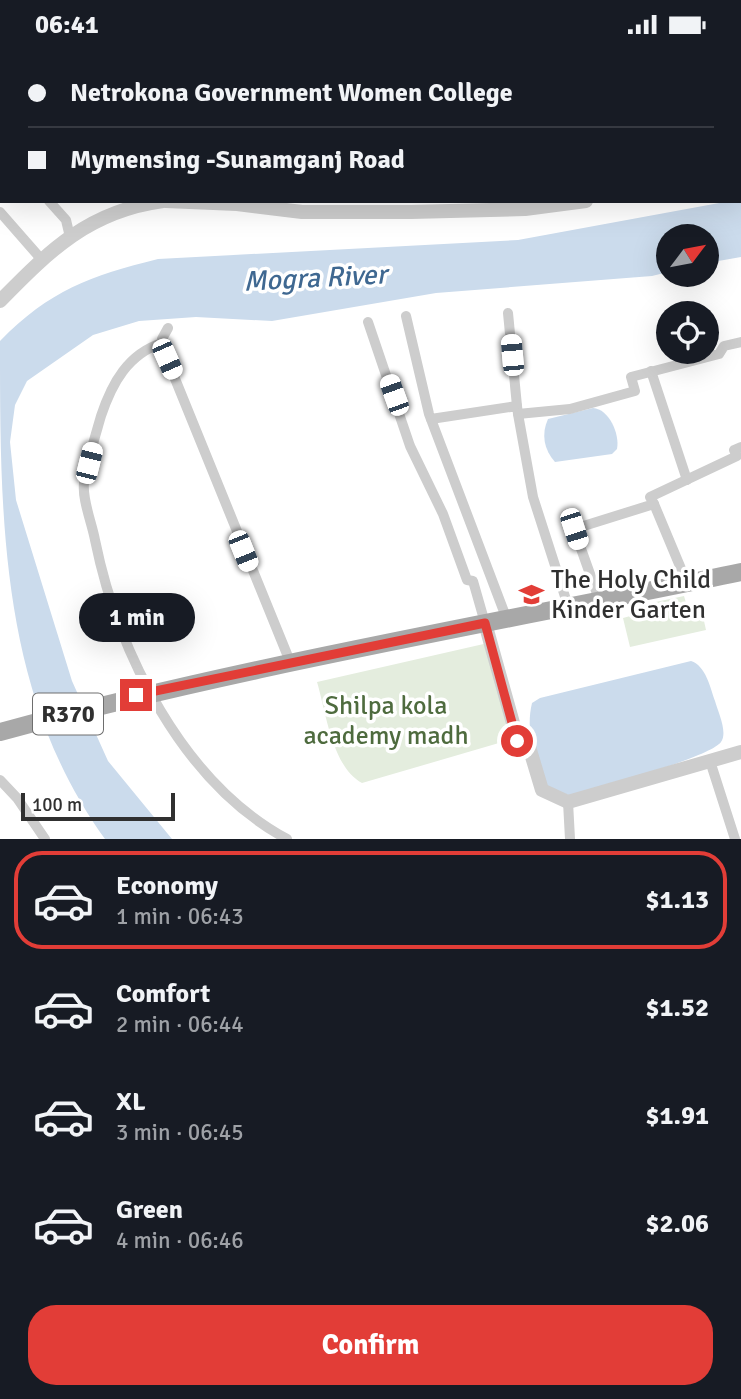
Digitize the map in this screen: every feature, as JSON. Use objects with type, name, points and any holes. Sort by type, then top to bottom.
[{"type":"main road","name":"R370","points":[[0,732],[142,694],[506,617],[569,609],[741,572]]},
{"type":"street","points":[[51,203],[66,220],[70,237]]},
{"type":"street","points":[[0,301],[70,237],[98,219],[130,206],[151,203]]},
{"type":"street","points":[[211,203],[512,209],[569,203]]},
{"type":"street","points":[[0,212],[42,260]]},
{"type":"street","points":[[508,313],[522,447],[538,518],[569,609]]},
{"type":"street","points":[[406,316],[431,419],[506,617]]},
{"type":"street","points":[[368,321],[410,446],[443,514],[467,580],[473,581],[517,741],[527,740],[542,790],[568,802],[741,752]]},
{"type":"street","points":[[168,328],[163,343],[201,448],[291,664]]},
{"type":"street","points":[[431,419],[517,410],[570,409],[635,391],[631,377],[719,354],[724,346],[741,342]]},
{"type":"street","points":[[163,343],[143,349],[109,392],[84,485],[101,568],[142,694],[211,778],[258,823],[287,839]]},
{"type":"street","points":[[651,371],[687,480]]},
{"type":"street","points":[[687,583],[650,497],[737,456],[734,450],[741,447]]},
{"type":"street","points":[[600,602],[574,529],[654,504]]},
{"type":"street","points":[[710,761],[735,839]]},
{"type":"street","points":[[0,781],[17,798],[45,839]]},
{"type":"street","points":[[568,802],[570,839]]},
{"type":"green space","points":[[684,596],[687,606],[700,603],[706,630],[630,647],[623,618],[634,615],[632,607]]},
{"type":"green space","name":"Shilpa kola academy madh","points":[[488,643],[513,739],[362,783],[352,775],[337,752],[317,682]]},
{"type":"water","name":"Mogra River","points":[[719,203],[741,203],[741,257],[719,261],[719,224],[656,224],[656,275],[652,276],[436,293],[272,321],[196,317],[139,321],[93,335],[27,381],[15,405],[10,442],[16,500],[72,681],[108,761],[172,839],[105,839],[70,783],[44,725],[26,665],[13,602],[6,539],[0,341],[36,309],[72,287],[158,259],[518,240]]},
{"type":"water","points":[[593,408],[599,409],[612,423],[617,436],[617,449],[612,454],[555,462],[545,442],[548,419]]},
{"type":"water","points":[[691,661],[704,672],[709,684],[723,728],[721,742],[679,763],[584,793],[571,796],[547,787],[532,746],[532,703],[540,698]]},
{"type":"place","name":"The Holy Child Kinder Garten","points":[[531,594]]},
{"type":"route","points":[[136,695],[485,623],[517,741]]}]
